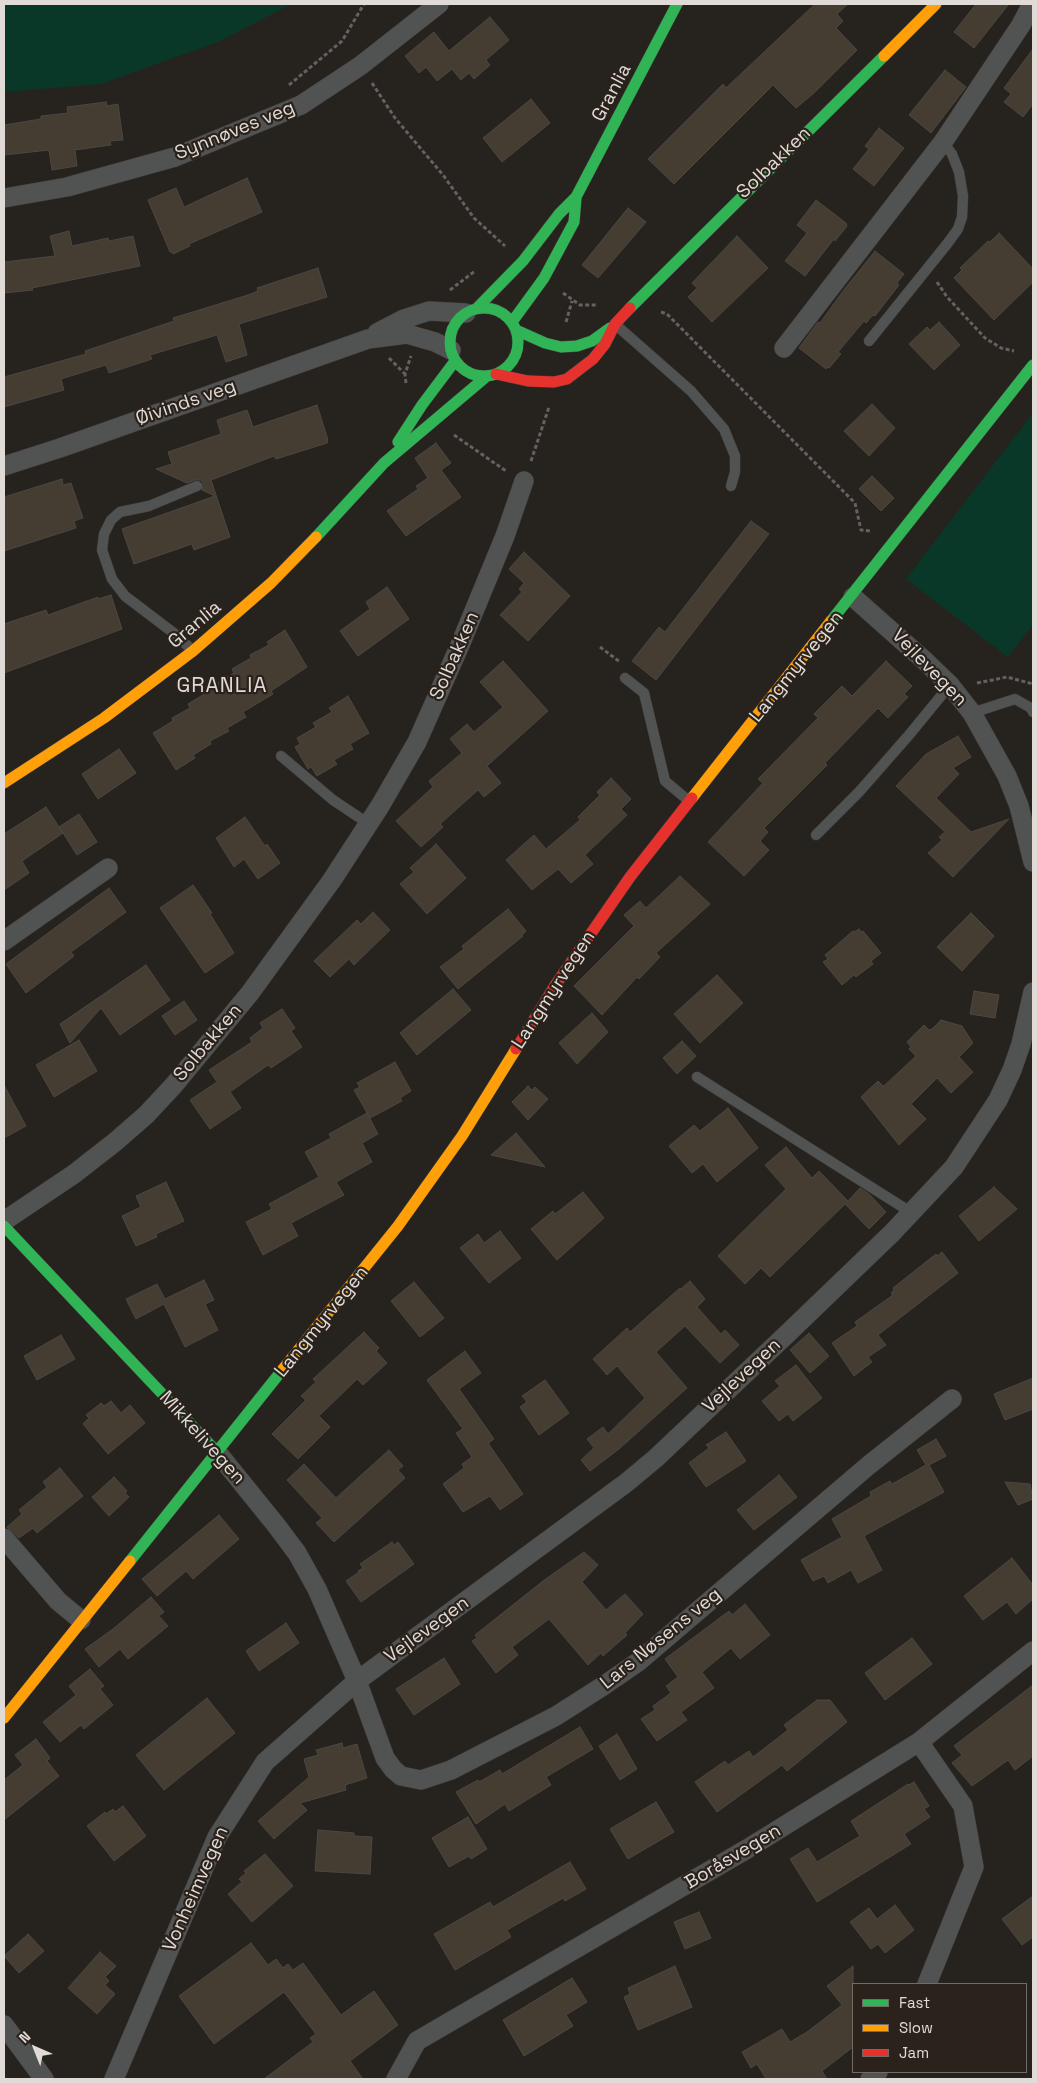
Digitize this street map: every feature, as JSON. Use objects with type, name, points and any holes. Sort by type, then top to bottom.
[{"type":"street","name":"Synnøves veg","points":[[4,198],[67,187],[175,157],[301,105],[360,66],[439,4]]},
{"type":"street","name":"Granlia","points":[[384,464],[453,356],[450,340],[452,329],[523,261],[559,214],[576,197],[676,4]]},
{"type":"street","name":"Solbakken","points":[[514,326],[545,343],[561,347],[577,346],[592,341],[615,324],[718,218],[936,4]]},
{"type":"street","points":[[784,348],[943,142],[1022,25],[1032,4]]},
{"type":"street","name":"Granlia","points":[[4,783],[104,718],[193,651],[270,583],[305,549],[384,464],[492,375],[508,367],[515,356],[518,343],[514,326],[544,278],[574,222],[576,197]]},
{"type":"street","points":[[471,311],[486,308],[496,310],[505,315],[514,326]]},
{"type":"street","name":"Øivinds veg","points":[[368,339],[384,328],[429,311],[471,311]]},
{"type":"street","name":"Solbakken","points":[[492,375],[528,381],[554,382],[567,380],[592,359],[605,344],[615,324]]},
{"type":"street","name":"Øivinds veg","points":[[4,466],[368,339],[407,334],[435,342],[453,356]]},
{"type":"street","points":[[453,356],[469,372],[475,375],[492,375]]},
{"type":"street","name":"Langmyrvegen","points":[[4,1718],[370,1262],[437,1172],[554,988],[630,877],[1033,365]]},
{"type":"street","name":"Solbakken","points":[[4,1221],[74,1174],[146,1115],[250,993],[332,880],[369,824],[416,742],[460,645],[505,536],[524,481]]},
{"type":"street","name":"Vejlevegen","points":[[853,596],[950,685],[972,714],[1007,776],[1018,806],[1033,862]]},
{"type":"street","points":[[4,941],[108,868]]},
{"type":"street","name":"Vejlevegen","points":[[357,1681],[626,1483],[656,1458],[912,1213],[954,1166],[998,1100],[1012,1070],[1021,1044],[1033,992]]},
{"type":"street","name":"Mikkelivegen","points":[[4,1226],[217,1452],[254,1496],[296,1553],[317,1589],[357,1681]]},
{"type":"street","name":"Lars Nøsens veg","points":[[357,1681],[385,1758],[393,1769],[401,1776],[421,1780],[451,1770],[556,1716],[638,1662],[869,1465],[952,1399]]},
{"type":"street","points":[[4,1538],[58,1601],[81,1620]]},
{"type":"street","name":"Boråsvegen","points":[[396,2079],[417,2041],[748,1849],[918,1742],[1033,1651]]},
{"type":"street","name":"Vonheimvegen","points":[[114,2079],[217,1837],[265,1762],[357,1681]]},
{"type":"street","points":[[918,1742],[963,1806],[974,1866],[927,1983]]},
{"type":"street","points":[[4,2025],[44,2079]]},
{"type":"lane","points":[[869,342],[958,229],[962,217],[963,196],[952,154],[943,142]]},
{"type":"lane","points":[[615,324],[691,391],[724,428],[735,456],[735,472],[731,486]]},
{"type":"lane","points":[[193,651],[180,637],[125,596],[112,578],[102,550],[107,527],[111,520],[120,512],[149,506],[197,486]]},
{"type":"lane","points":[[625,678],[644,693],[664,781],[690,802]]},
{"type":"lane","points":[[816,835],[909,735],[950,685]]},
{"type":"lane","points":[[972,714],[1014,699],[1031,708],[1033,712]]},
{"type":"lane","points":[[281,756],[333,800],[369,824]]},
{"type":"lane","points":[[697,1077],[912,1213]]},
{"type":"path","points":[[286,87],[342,41],[364,4]]},
{"type":"path","points":[[360,66],[395,118],[443,175],[474,218],[502,243]]},
{"type":"path","points":[[931,265],[940,290],[985,338],[1001,348],[1014,351],[1033,365]]},
{"type":"path","points":[[443,295],[483,266]]},
{"type":"path","points":[[566,284],[562,293],[572,301],[580,305],[602,304]]},
{"type":"path","points":[[565,325],[572,301]]},
{"type":"path","points":[[653,308],[667,314],[855,503],[861,530],[901,534]]},
{"type":"path","points":[[408,392],[404,374],[413,348]]},
{"type":"path","points":[[450,432],[492,463],[524,481],[549,407]]},
{"type":"path","points":[[600,647],[622,664]]},
{"type":"path","points":[[977,684],[1007,677],[1033,684]]},
{"type":"green space","points":[[4,4],[292,4],[218,42],[101,84],[4,92]]},
{"type":"green space","points":[[1033,413],[1033,624],[1008,657],[906,579]]},
{"type":"building","points":[[815,4],[848,4],[837,14],[843,21],[836,28],[857,50],[814,93],[796,108],[773,85],[674,184],[648,159],[723,84],[726,88]]},
{"type":"building","points":[[976,4],[1009,4],[974,48],[954,32]]},
{"type":"building","points":[[490,17],[509,40],[486,60],[490,65],[474,79],[469,73],[461,80],[452,69],[437,81],[426,67],[419,73],[405,56],[434,32],[449,51]]},
{"type":"building","points":[[1033,49],[1033,104],[1023,117],[1004,102],[1011,94],[1004,88]]},
{"type":"building","points":[[945,70],[966,87],[931,133],[909,115]]},
{"type":"building","points":[[531,99],[550,123],[502,162],[483,138]]},
{"type":"building","points":[[106,102],[107,106],[118,104],[123,140],[110,141],[111,145],[75,150],[77,166],[52,170],[49,150],[4,155],[4,125],[41,119],[41,116],[68,113],[67,107]]},
{"type":"building","points":[[879,128],[904,148],[874,186],[853,169],[869,149],[865,146]]},
{"type":"building","points":[[247,178],[262,212],[189,244],[190,246],[173,254],[170,252],[148,200],[176,188],[184,207]]},
{"type":"building","points":[[816,200],[846,223],[847,226],[835,241],[834,239],[805,276],[785,261],[807,233],[797,225]]},
{"type":"building","points":[[628,208],[646,222],[598,278],[582,265]]},
{"type":"building","points":[[69,231],[72,246],[108,238],[109,241],[133,236],[140,266],[32,288],[33,290],[4,293],[4,262],[55,256],[50,236]]},
{"type":"building","points":[[999,233],[1033,269],[1033,282],[994,320],[954,278],[962,270],[960,268]]},
{"type":"building","points":[[737,236],[768,268],[712,322],[688,297],[697,288],[692,283]]},
{"type":"building","points":[[875,251],[904,274],[897,283],[899,285],[875,316],[873,315],[866,323],[864,321],[838,352],[841,354],[826,369],[799,348]]},
{"type":"building","points":[[318,268],[327,297],[239,324],[247,355],[226,362],[217,335],[150,355],[152,359],[109,373],[106,365],[61,379],[64,390],[4,407],[4,377],[86,354],[85,351],[174,321],[173,318],[248,295],[258,291],[257,288]]},
{"type":"building","points":[[939,322],[960,345],[934,370],[909,344],[927,327],[930,330]]},
{"type":"building","points":[[872,404],[895,428],[869,456],[844,431]]},
{"type":"building","points":[[317,405],[328,440],[327,443],[276,459],[274,456],[211,480],[230,537],[194,550],[192,544],[134,564],[122,529],[215,496],[202,490],[203,484],[201,480],[187,483],[156,469],[172,464],[168,452],[221,434],[217,420],[247,410],[253,427]]},
{"type":"building","points":[[436,443],[451,463],[441,470],[461,497],[406,536],[387,511],[418,489],[416,486],[428,478],[415,458]]},
{"type":"building","points":[[872,476],[894,498],[881,511],[859,489]]},
{"type":"building","points":[[62,479],[63,485],[71,483],[83,518],[74,521],[76,528],[4,551],[4,497]]},
{"type":"building","points":[[751,521],[769,534],[656,680],[632,661],[659,627],[665,632]]},
{"type":"building","points":[[524,552],[570,596],[528,641],[500,615],[522,592],[519,589],[524,583],[509,569]]},
{"type":"building","points":[[387,587],[409,619],[358,656],[340,631],[370,609],[366,602]]},
{"type":"building","points":[[111,595],[122,629],[4,673],[4,624],[46,610],[48,615],[98,597],[98,599]]},
{"type":"building","points":[[285,630],[307,667],[271,691],[273,694],[243,712],[246,717],[227,728],[229,731],[210,741],[211,744],[193,755],[195,758],[176,770],[153,733],[173,721],[172,718],[190,708],[188,704],[234,673],[232,669],[251,658],[250,655],[269,645],[267,642]]},
{"type":"building","points":[[503,661],[548,711],[487,766],[501,783],[484,797],[478,790],[440,824],[443,827],[421,847],[396,821],[433,787],[429,781],[462,753],[450,739],[467,724],[474,732],[503,707],[480,682]]},
{"type":"building","points":[[886,661],[912,686],[904,694],[908,697],[888,718],[878,708],[825,763],[827,765],[764,828],[768,832],[760,841],[769,850],[744,876],[708,842],[763,783],[758,779],[818,718],[814,714],[842,686],[852,696]]},
{"type":"building","points":[[348,696],[369,733],[350,744],[353,749],[334,760],[337,764],[317,776],[311,767],[308,769],[295,747],[300,744],[297,738],[316,727],[313,723],[332,712],[329,708]]},
{"type":"building","points":[[958,736],[971,757],[953,768],[959,774],[936,798],[971,832],[1009,819],[953,877],[928,853],[942,840],[939,837],[945,832],[896,786],[926,754]]},
{"type":"building","points":[[119,749],[136,773],[98,799],[82,774]]},
{"type":"building","points":[[611,778],[631,799],[621,809],[627,815],[585,855],[593,864],[571,883],[558,869],[532,890],[506,860],[534,835],[546,849],[580,820],[578,817],[600,795],[597,792]]},
{"type":"building","points":[[46,807],[59,827],[79,814],[97,842],[77,855],[63,833],[22,861],[29,873],[4,890],[4,834]]},
{"type":"building","points":[[245,817],[265,846],[267,844],[280,863],[258,879],[244,859],[234,867],[216,838]]},
{"type":"building","points":[[436,844],[466,878],[427,914],[400,884],[414,872],[410,868]]},
{"type":"building","points":[[680,876],[710,904],[656,953],[660,957],[639,979],[637,977],[602,1015],[574,986],[634,926],[624,915],[640,901],[646,908]]},
{"type":"building","points":[[193,885],[212,913],[210,914],[234,953],[205,973],[160,908]]},
{"type":"building","points":[[109,888],[126,912],[71,952],[74,956],[26,993],[6,964]]},
{"type":"building","points":[[508,909],[526,931],[523,936],[458,989],[440,967],[464,949],[462,946]]},
{"type":"building","points":[[373,912],[390,930],[354,965],[349,959],[330,977],[314,961],[357,920],[361,924]]},
{"type":"building","points":[[971,913],[994,936],[962,971],[937,947]]},
{"type":"building","points":[[859,929],[861,932],[863,931],[881,953],[871,961],[873,964],[856,977],[854,975],[842,985],[823,962],[828,959],[825,955],[853,931]]},
{"type":"building","points":[[146,965],[170,1000],[120,1035],[101,1008],[70,1043],[60,1024]]},
{"type":"building","points":[[717,975],[743,1003],[700,1043],[674,1014]]},
{"type":"building","points":[[453,989],[471,1010],[417,1055],[400,1033]]},
{"type":"building","points":[[974,991],[999,995],[995,1018],[970,1014]]},
{"type":"building","points":[[184,1001],[197,1020],[175,1035],[162,1016]]},
{"type":"building","points":[[282,1009],[295,1028],[291,1031],[302,1047],[271,1068],[268,1065],[230,1092],[241,1108],[210,1129],[190,1100],[217,1082],[209,1070],[252,1042],[250,1038],[263,1028],[260,1023]]},
{"type":"building","points":[[592,1013],[608,1032],[577,1064],[559,1043]]},
{"type":"building","points":[[941,1020],[962,1026],[973,1043],[959,1057],[973,1072],[951,1093],[937,1078],[911,1104],[926,1119],[899,1145],[861,1097],[878,1081],[883,1086],[885,1085],[916,1056],[909,1049],[911,1047],[907,1042],[924,1025],[929,1030]]},
{"type":"building","points":[[79,1040],[97,1071],[54,1097],[36,1065]]},
{"type":"building","points":[[682,1041],[696,1056],[677,1074],[663,1058]]},
{"type":"building","points":[[395,1062],[411,1091],[400,1098],[402,1101],[370,1118],[354,1090],[360,1087],[357,1083]]},
{"type":"building","points":[[4,1085],[26,1126],[4,1138]]},
{"type":"building","points":[[528,1086],[532,1090],[535,1087],[548,1099],[528,1120],[512,1102]]},
{"type":"building","points":[[728,1108],[758,1148],[717,1182],[703,1164],[692,1173],[669,1146],[694,1125],[700,1131]]},
{"type":"building","points":[[367,1113],[378,1134],[362,1143],[372,1162],[336,1182],[344,1195],[291,1223],[298,1236],[263,1255],[246,1222],[272,1209],[269,1204],[319,1177],[305,1152],[331,1138],[329,1134]]},
{"type":"building","points":[[516,1133],[545,1167],[491,1155]]},
{"type":"building","points":[[786,1147],[812,1178],[819,1171],[848,1201],[860,1188],[869,1194],[886,1212],[869,1229],[845,1204],[770,1277],[761,1268],[745,1284],[718,1256],[786,1189],[765,1165]]},
{"type":"building","points":[[166,1182],[184,1221],[156,1234],[157,1237],[136,1246],[122,1216],[141,1207],[136,1196]]},
{"type":"building","points":[[994,1187],[1017,1209],[979,1241],[959,1216]]},
{"type":"building","points":[[583,1192],[604,1218],[557,1260],[531,1229],[553,1211],[555,1214]]},
{"type":"building","points":[[500,1231],[521,1258],[489,1283],[460,1248],[478,1234],[484,1243]]},
{"type":"building","points":[[942,1252],[958,1273],[878,1335],[886,1345],[868,1357],[872,1362],[854,1376],[832,1343],[857,1326],[855,1322],[893,1295],[891,1293],[894,1290],[893,1288],[936,1254],[937,1256]]},
{"type":"building","points":[[204,1280],[214,1300],[205,1304],[218,1330],[185,1347],[164,1304],[136,1319],[126,1299],[157,1284],[165,1299]]},
{"type":"building","points":[[690,1281],[705,1299],[697,1307],[721,1334],[725,1330],[739,1345],[720,1363],[685,1326],[656,1352],[687,1388],[619,1449],[590,1471],[581,1460],[594,1448],[587,1439],[603,1427],[608,1434],[645,1398],[617,1366],[607,1375],[593,1359],[627,1328],[630,1332]]},
{"type":"building","points":[[414,1282],[444,1318],[420,1337],[391,1301]]},
{"type":"building","points":[[364,1332],[379,1348],[376,1351],[387,1363],[363,1385],[357,1379],[319,1416],[330,1427],[298,1459],[272,1434],[306,1400],[301,1396],[316,1382],[313,1379]]},
{"type":"building","points":[[809,1333],[829,1356],[810,1373],[790,1350]]},
{"type":"building","points":[[61,1335],[75,1359],[37,1380],[24,1356]]},
{"type":"building","points":[[465,1351],[481,1373],[459,1389],[494,1439],[488,1443],[523,1494],[500,1510],[490,1496],[463,1512],[443,1484],[464,1468],[462,1464],[472,1457],[456,1433],[463,1429],[427,1380]]},
{"type":"building","points":[[796,1365],[822,1398],[793,1421],[788,1414],[779,1421],[762,1401],[780,1386],[775,1381]]},
{"type":"building","points":[[1033,1378],[1033,1409],[1005,1420],[994,1394]]},
{"type":"building","points":[[545,1380],[569,1413],[539,1435],[520,1407],[527,1402],[522,1396]]},
{"type":"building","points":[[111,1401],[121,1413],[130,1405],[145,1423],[108,1454],[83,1424],[89,1418],[86,1415],[101,1403],[104,1406]]},
{"type":"building","points":[[726,1432],[746,1461],[706,1487],[689,1463],[709,1448],[706,1445]]},
{"type":"building","points":[[936,1439],[946,1456],[929,1465],[944,1492],[864,1536],[882,1570],[858,1583],[851,1570],[828,1583],[824,1576],[813,1581],[801,1560],[842,1537],[832,1519],[871,1496],[870,1492],[890,1481],[892,1484],[926,1465],[917,1450]]},
{"type":"building","points":[[389,1450],[403,1466],[398,1470],[405,1478],[334,1542],[316,1523],[322,1518],[287,1480],[304,1464],[336,1498]]},
{"type":"building","points":[[60,1468],[83,1496],[37,1533],[33,1528],[19,1538],[7,1527],[22,1514],[19,1510],[47,1487],[43,1482]]},
{"type":"building","points":[[779,1475],[797,1497],[754,1530],[737,1510]]},
{"type":"building","points":[[114,1477],[127,1491],[125,1493],[129,1497],[109,1516],[92,1497]]},
{"type":"building","points":[[1005,1482],[1030,1484],[1033,1499],[1018,1505]]},
{"type":"building","points":[[219,1515],[239,1539],[193,1579],[186,1571],[157,1596],[142,1579]]},
{"type":"building","points":[[392,1542],[394,1545],[398,1542],[414,1564],[361,1602],[346,1581],[363,1568],[360,1564]]},
{"type":"building","points":[[584,1552],[598,1565],[582,1582],[606,1610],[625,1594],[643,1614],[625,1633],[627,1635],[603,1656],[601,1653],[588,1665],[549,1619],[512,1647],[518,1655],[496,1673],[472,1641],[477,1638],[475,1635],[543,1581]]},
{"type":"building","points":[[1012,1558],[1033,1585],[1033,1599],[1016,1614],[1007,1602],[983,1620],[964,1596]]},
{"type":"building","points":[[151,1597],[164,1612],[159,1616],[168,1626],[128,1659],[120,1649],[99,1667],[85,1649],[113,1629]]},
{"type":"building","points":[[745,1604],[770,1635],[740,1659],[731,1648],[702,1672],[714,1688],[681,1712],[687,1720],[657,1741],[641,1719],[655,1710],[653,1706],[671,1693],[666,1686],[678,1677],[665,1659],[729,1611],[732,1615]]},
{"type":"building","points":[[286,1623],[299,1643],[259,1671],[246,1651]]},
{"type":"building","points":[[912,1638],[932,1664],[885,1700],[865,1673]]},
{"type":"building","points":[[444,1658],[460,1684],[414,1715],[396,1689]]},
{"type":"building","points":[[90,1669],[104,1686],[100,1689],[113,1705],[84,1729],[81,1725],[60,1742],[43,1722],[76,1695],[69,1686]]},
{"type":"building","points":[[1033,1685],[1033,1756],[1015,1770],[1008,1760],[972,1786],[952,1763],[962,1755],[954,1746]]},
{"type":"building","points":[[207,1698],[235,1733],[164,1790],[136,1755]]},
{"type":"building","points":[[817,1700],[830,1700],[847,1722],[787,1771],[782,1765],[717,1812],[695,1782],[725,1761],[728,1765],[749,1751],[753,1757],[788,1730],[784,1725]]},
{"type":"building","points":[[580,1727],[593,1749],[546,1777],[551,1785],[509,1811],[505,1804],[476,1824],[456,1792],[500,1770],[502,1774]]},
{"type":"building","points":[[617,1734],[637,1769],[620,1780],[599,1746]]},
{"type":"building","points":[[36,1739],[50,1758],[47,1761],[59,1776],[4,1820],[4,1780],[23,1765],[15,1755]]},
{"type":"building","points":[[342,1743],[343,1748],[357,1744],[367,1778],[345,1785],[346,1790],[300,1803],[307,1810],[274,1839],[258,1821],[309,1777],[304,1759],[318,1755],[316,1750]]},
{"type":"building","points":[[914,1782],[929,1806],[924,1809],[930,1817],[904,1834],[911,1844],[817,1902],[790,1859],[808,1848],[817,1862],[860,1836],[851,1821]]},
{"type":"building","points":[[656,1802],[674,1832],[628,1859],[610,1829]]},
{"type":"building","points":[[123,1806],[146,1836],[114,1861],[87,1826],[105,1812],[106,1814],[113,1809],[115,1812]]},
{"type":"building","points":[[468,1817],[487,1849],[471,1859],[469,1856],[449,1867],[432,1838]]},
{"type":"building","points":[[318,1830],[354,1833],[354,1836],[372,1837],[370,1874],[315,1871]]},
{"type":"building","points":[[265,1854],[293,1886],[252,1922],[228,1894],[242,1882],[239,1879],[246,1873],[244,1871]]},
{"type":"building","points":[[570,1862],[586,1889],[565,1901],[563,1898],[507,1930],[511,1937],[455,1970],[434,1934],[490,1902],[493,1907]]},
{"type":"building","points":[[1033,1896],[1033,1937],[1022,1945],[1002,1919]]},
{"type":"building","points":[[895,1905],[914,1930],[885,1953],[878,1944],[871,1949],[850,1922],[869,1908],[877,1919]]},
{"type":"building","points":[[699,1912],[711,1938],[685,1949],[674,1922]]},
{"type":"building","points":[[28,1934],[44,1951],[19,1973],[4,1956]]},
{"type":"building","points":[[251,1943],[268,1965],[276,1959],[283,1968],[288,1964],[293,1970],[303,1963],[341,2015],[374,1991],[398,2025],[350,2061],[363,2079],[264,2079],[313,2042],[310,2038],[316,2034],[284,1992],[214,2044],[179,1996]]},
{"type":"building","points":[[100,1952],[116,1966],[105,1977],[109,1981],[105,1985],[115,1994],[97,2014],[68,1988]]},
{"type":"building","points":[[675,1966],[692,2007],[638,2030],[624,1997],[630,1994],[628,1988]]},
{"type":"building","points":[[853,1966],[852,2048],[822,2071],[827,2079],[766,2079],[757,2064],[751,2068],[742,2052],[782,2029],[790,2042],[807,2032],[842,2005],[827,1986]]},
{"type":"building","points":[[572,1978],[587,2002],[566,2015],[573,2026],[524,2056],[503,2020]]},
{"type":"traffic: fast","points":[[476,309],[523,261],[559,214],[576,197],[677,4]]},
{"type":"traffic: fast","points":[[630,308],[884,56]]},
{"type":"traffic: fast","points":[[512,322],[544,278],[574,222],[576,198]]},
{"type":"traffic: fast","points":[[484,308],[497,311],[508,318],[515,329],[518,342],[515,355],[508,366],[497,373],[484,376],[471,373],[460,366],[453,355],[450,342],[453,329],[460,318],[471,311],[484,308]]},
{"type":"traffic: fast","points":[[516,330],[545,343],[561,347],[577,346],[592,341],[610,328]]},
{"type":"traffic: fast","points":[[398,442],[422,405],[455,361]]},
{"type":"traffic: fast","points":[[831,621],[1033,365]]},
{"type":"traffic: fast","points":[[316,537],[384,463],[487,376]]},
{"type":"traffic: fast","points":[[4,1226],[217,1452]]},
{"type":"traffic: fast","points":[[130,1561],[283,1369]]},
{"type":"traffic: slow","points":[[884,56],[936,4]]},
{"type":"traffic: slow","points":[[4,783],[104,718],[193,651],[271,583],[316,537]]},
{"type":"traffic: slow","points":[[692,798],[831,621]]},
{"type":"traffic: slow","points":[[283,1369],[398,1226],[462,1136],[516,1049]]},
{"type":"traffic: slow","points":[[4,1718],[130,1561]]},
{"type":"traffic: jam","points":[[496,374],[528,381],[554,382],[567,379],[593,359],[605,344],[615,324],[630,308]]},
{"type":"traffic: jam","points":[[516,1049],[554,987],[630,877],[692,798]]},
{"type":"district","name":"GRANLIA","points":[[222,686]]}]
